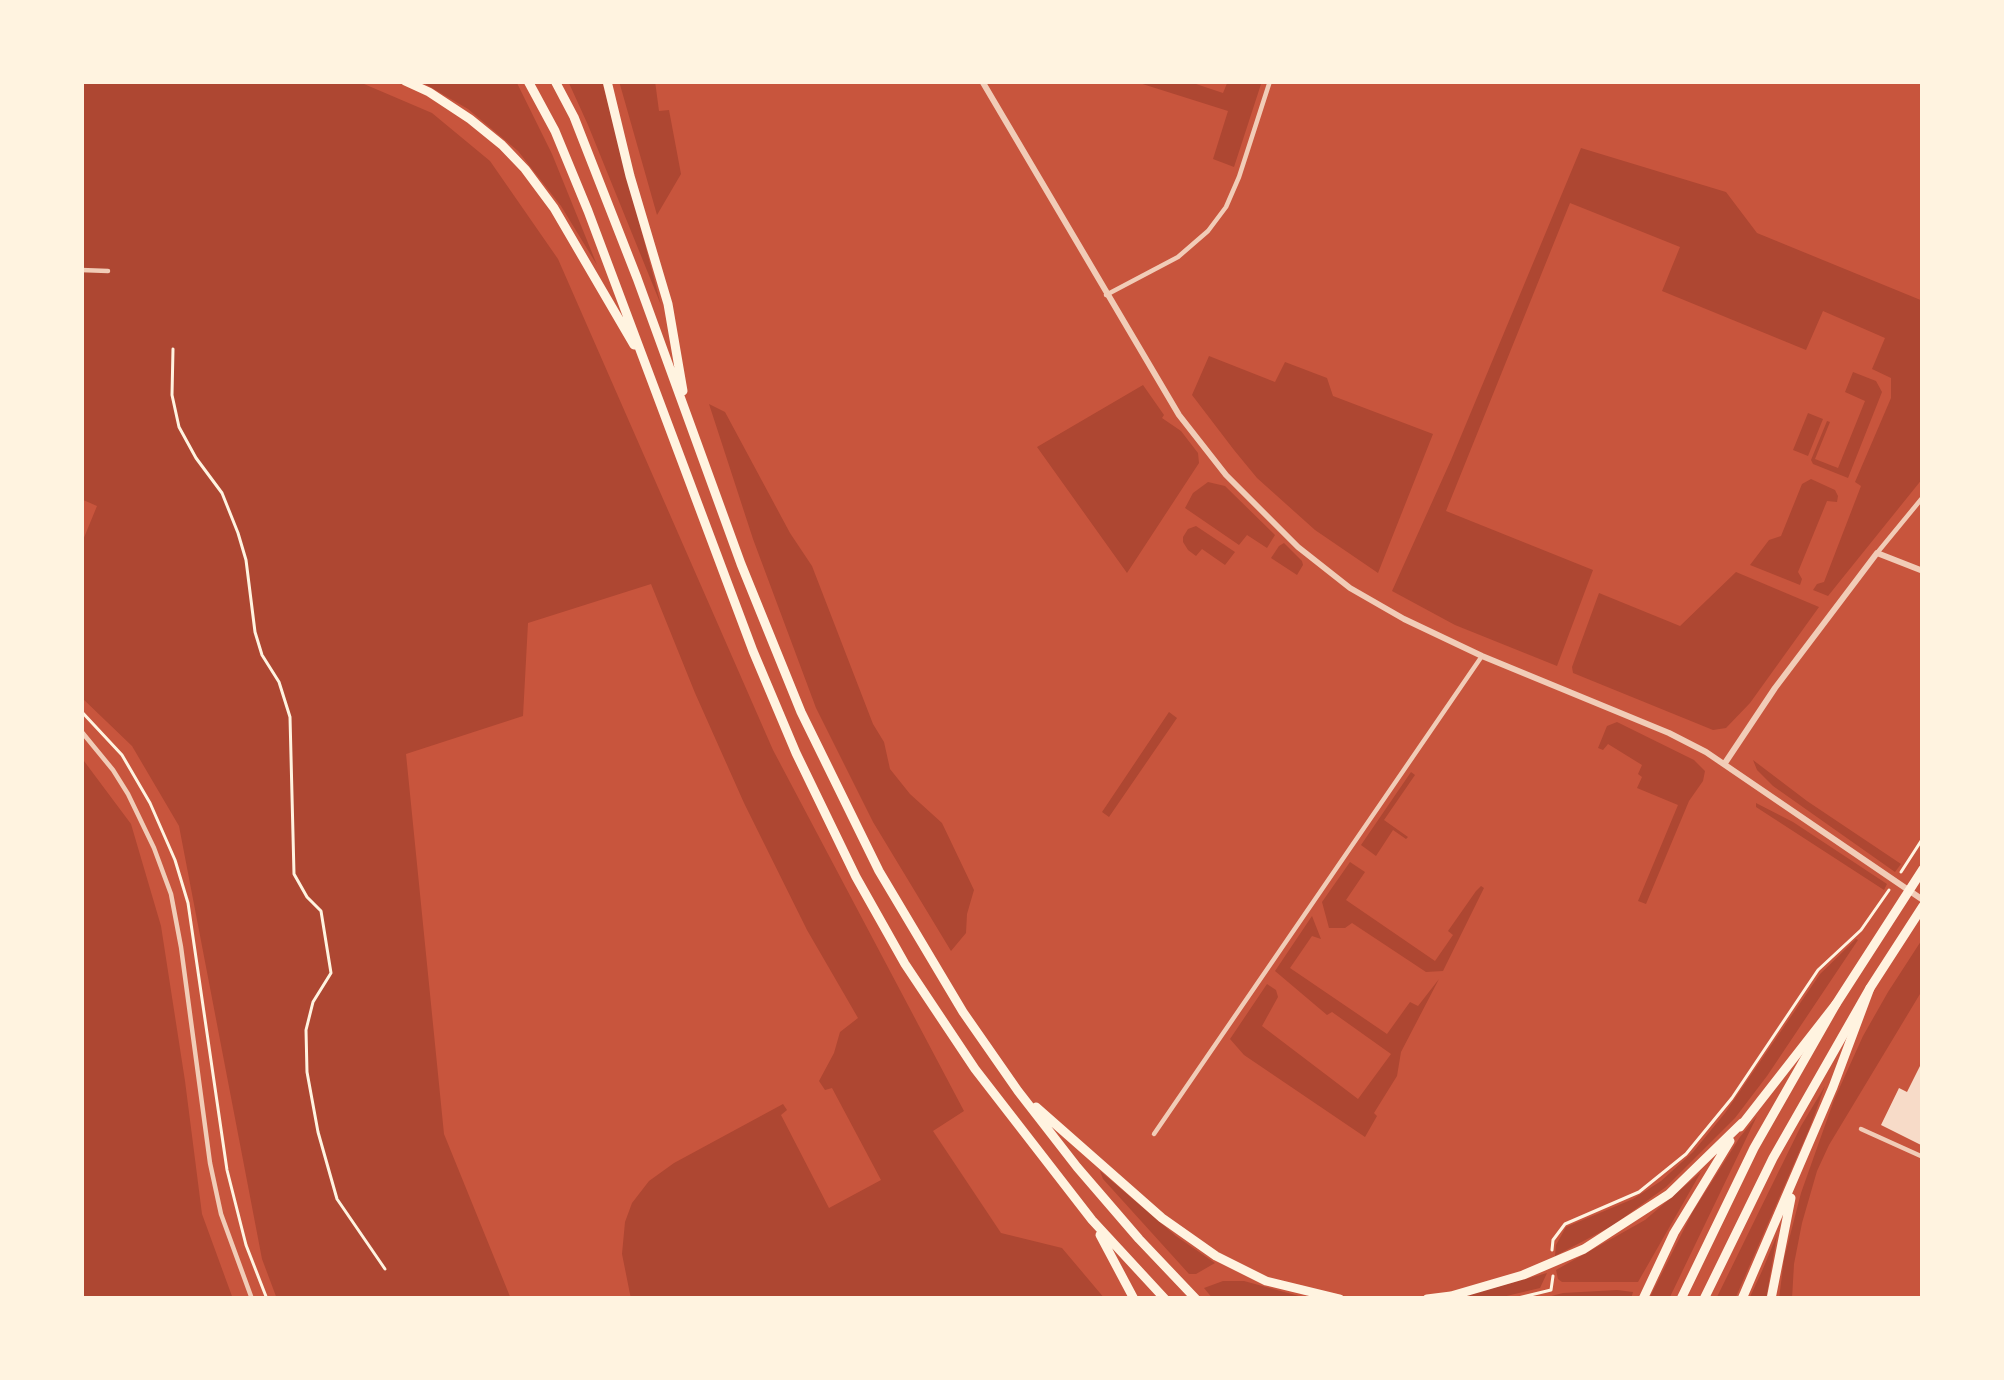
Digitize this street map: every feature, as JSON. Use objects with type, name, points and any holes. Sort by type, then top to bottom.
[{"type":"highway","points":[[405,81],[470,119],[526,169],[596,277],[651,376]]},
{"type":"highway","points":[[528,81],[589,211],[753,651],[856,878],[946,1029],[1006,1112],[1092,1220],[1165,1299]]},
{"type":"highway","points":[[555,81],[574,117],[801,712],[868,850],[922,947],[1018,1091],[1108,1203],[1196,1299]]},
{"type":"highway","points":[[607,81],[668,304],[688,420]]},
{"type":"highway","points":[[1681,1299],[1754,1148],[1836,1004],[1923,868]]},
{"type":"highway","points":[[1704,1299],[1773,1158],[1923,903]]},
{"type":"highway","points":[[1742,1299],[1796,1178],[1870,988]]},
{"type":"highway","points":[[1643,1299],[1674,1233],[1742,1123],[1836,1004]]},
{"type":"highway","points":[[1018,1091],[1187,1238],[1266,1281],[1340,1299]]},
{"type":"highway","points":[[1427,1299],[1506,1281],[1584,1249],[1669,1194],[1742,1123]]},
{"type":"highway","points":[[1771,1299],[1796,1178]]},
{"type":"highway","points":[[1092,1220],[1134,1299]]},
{"type":"street","points":[[982,81],[1179,415],[1274,526],[1323,568],[1382,607],[1482,656],[1669,733],[1724,764],[1923,903]]},
{"type":"street","points":[[1106,295],[1178,257],[1208,231],[1226,207],[1239,177],[1270,81]]},
{"type":"street","points":[[81,270],[108,271]]},
{"type":"street","points":[[1724,764],[1815,633],[1923,496]]},
{"type":"street","points":[[1877,554],[1923,571]]},
{"type":"street","points":[[1154,1134],[1482,656]]},
{"type":"street","points":[[81,730],[128,794],[167,882],[179,933],[218,1197],[252,1299]]},
{"type":"street","points":[[1861,1129],[1923,1156]]},
{"type":"path","points":[[173,349],[172,395],[179,427],[222,493],[238,533],[255,632],[290,717],[294,874],[321,911],[332,973],[313,1002],[306,1030],[307,1072],[318,1132],[337,1199],[385,1269]]},
{"type":"path","points":[[81,711],[122,755],[175,860],[191,926],[227,1170],[246,1245],[267,1299]]},
{"type":"path","points":[[1918,847],[1923,838]]},
{"type":"path","points":[[1552,1256],[1553,1240],[1565,1224],[1639,1192],[1708,1131],[1818,970],[1861,931],[1876,909]]},
{"type":"path","points":[[1514,1299],[1551,1290],[1553,1276]]},
{"type":"shaded area","points":[[81,81],[357,81],[432,113],[490,161],[558,259],[773,750],[964,1111],[933,1131],[1001,1233],[1062,1248],[1105,1299],[631,1299],[622,1254],[625,1222],[649,1181],[783,1104],[787,1110],[781,1115],[829,1208],[881,1180],[832,1088],[825,1090],[819,1081],[840,1032],[858,1018],[807,930],[744,803],[651,584],[528,623],[523,716],[406,754],[444,1134],[511,1299],[277,1299],[262,1259],[179,826],[132,746],[81,697],[81,545],[97,506],[81,499]]},
{"type":"shaded area","points":[[420,81],[516,81],[597,265],[561,206],[518,151],[468,109]]},
{"type":"shaded area","points":[[568,81],[602,81],[661,305],[588,125]]},
{"type":"shaded area","points":[[619,81],[655,81],[659,111],[669,110],[681,174],[657,215]]},
{"type":"shaded area","points":[[1133,81],[1187,81],[1223,93],[1228,81],[1262,81],[1234,167],[1213,159],[1228,111]]},
{"type":"shaded area","points":[[1581,148],[1726,192],[1757,233],[1923,301],[1923,478],[1828,596],[1813,590],[1824,582],[1861,486],[1855,482],[1891,398],[1891,378],[1872,369],[1885,338],[1823,311],[1806,350],[1662,291],[1680,247],[1570,203],[1446,511],[1593,570],[1557,666],[1455,625],[1392,591]]},
{"type":"shaded area","points":[[1209,356],[1275,382],[1285,362],[1327,378],[1333,396],[1433,434],[1378,573],[1315,530],[1257,478],[1234,450],[1192,395]]},
{"type":"shaded area","points":[[1853,372],[1876,381],[1882,392],[1848,478],[1811,460],[1827,421],[1815,459],[1838,468],[1865,401],[1845,392]]},
{"type":"shaded area","points":[[1143,385],[1162,418],[1181,431],[1198,453],[1199,463],[1127,573],[1037,447]]},
{"type":"shaded area","points":[[709,404],[725,412],[812,566],[884,742],[890,769],[942,823],[974,890],[966,933],[951,951],[873,822],[816,708]]},
{"type":"shaded area","points":[[1808,413],[1823,419],[1808,456],[1793,450]]},
{"type":"shaded area","points":[[1811,479],[1838,496],[1837,502],[1827,501],[1798,572],[1800,585],[1750,565],[1769,540],[1781,536],[1802,484]]},
{"type":"shaded area","points":[[1208,482],[1225,486],[1275,535],[1267,548],[1247,535],[1239,545],[1185,508],[1193,493]]},
{"type":"shaded area","points":[[1196,526],[1235,552],[1225,565],[1202,549],[1196,556],[1188,550],[1183,537]]},
{"type":"shaded area","points":[[1284,543],[1302,561],[1297,575],[1271,558]]},
{"type":"shaded area","points":[[1736,572],[1819,607],[1750,703],[1726,728],[1713,730],[1573,673],[1599,593],[1680,626]]},
{"type":"shaded area","points":[[1169,712],[1177,718],[1109,817],[1102,812]]},
{"type":"shaded area","points":[[1617,722],[1694,760],[1705,771],[1646,904],[1638,901],[1678,805],[1637,788],[1642,765],[1608,744],[1603,750],[1598,748],[1607,726]]},
{"type":"shaded area","points":[[81,757],[131,824],[161,926],[202,1214],[233,1299],[81,1299]]},
{"type":"shaded area","points":[[1753,760],[1901,864],[1895,872],[1773,786]]},
{"type":"shaded area","points":[[1411,772],[1415,775],[1384,820],[1408,837],[1393,830],[1376,856],[1361,845]]},
{"type":"shaded area","points":[[1756,803],[1887,884],[1884,890],[1756,807]]},
{"type":"shaded area","points":[[1350,862],[1365,872],[1346,900],[1435,961],[1453,935],[1448,931],[1476,891],[1484,888],[1443,971],[1426,972],[1352,923],[1329,928],[1322,902]]},
{"type":"shaded area","points":[[1312,916],[1321,939],[1312,936],[1290,968],[1387,1034],[1410,1002],[1418,1006],[1439,979],[1365,1137],[1244,1055],[1230,1039],[1267,984],[1278,997],[1262,1026],[1358,1099],[1391,1054],[1332,1012],[1327,1015],[1275,971]]},
{"type":"shaded area","points":[[1923,938],[1923,989],[1829,1145],[1802,1223],[1792,1299],[1779,1299],[1801,1193],[1834,1100],[1863,1036]]},
{"type":"shaded area","points":[[1856,939],[1735,1118],[1666,1187],[1612,1226],[1555,1256],[1566,1227],[1633,1199],[1693,1152],[1820,974]]},
{"type":"shaded area","points":[[1825,1086],[1735,1299],[1716,1299],[1801,1126]]},
{"type":"shaded area","points":[[1757,1116],[1669,1299],[1649,1299],[1692,1213]]},
{"type":"shaded area","points":[[1100,1171],[1176,1236],[1215,1263],[1189,1274]]},
{"type":"shaded area","points":[[1701,1172],[1638,1282],[1558,1279],[1556,1270],[1645,1220]]},
{"type":"shaded area","points":[[1777,1235],[1766,1299],[1749,1299],[1762,1271]]},
{"type":"shaded area","points":[[1547,1273],[1540,1288],[1494,1299],[1454,1299]]},
{"type":"shaded area","points":[[1223,1281],[1244,1281],[1310,1299],[1213,1299],[1204,1288]]},
{"type":"shaded area","points":[[1633,1292],[1631,1299],[1540,1299],[1563,1293]]},
{"type":"building","points":[[1923,1060],[1923,1146],[1881,1125],[1899,1088],[1907,1092]]}]
